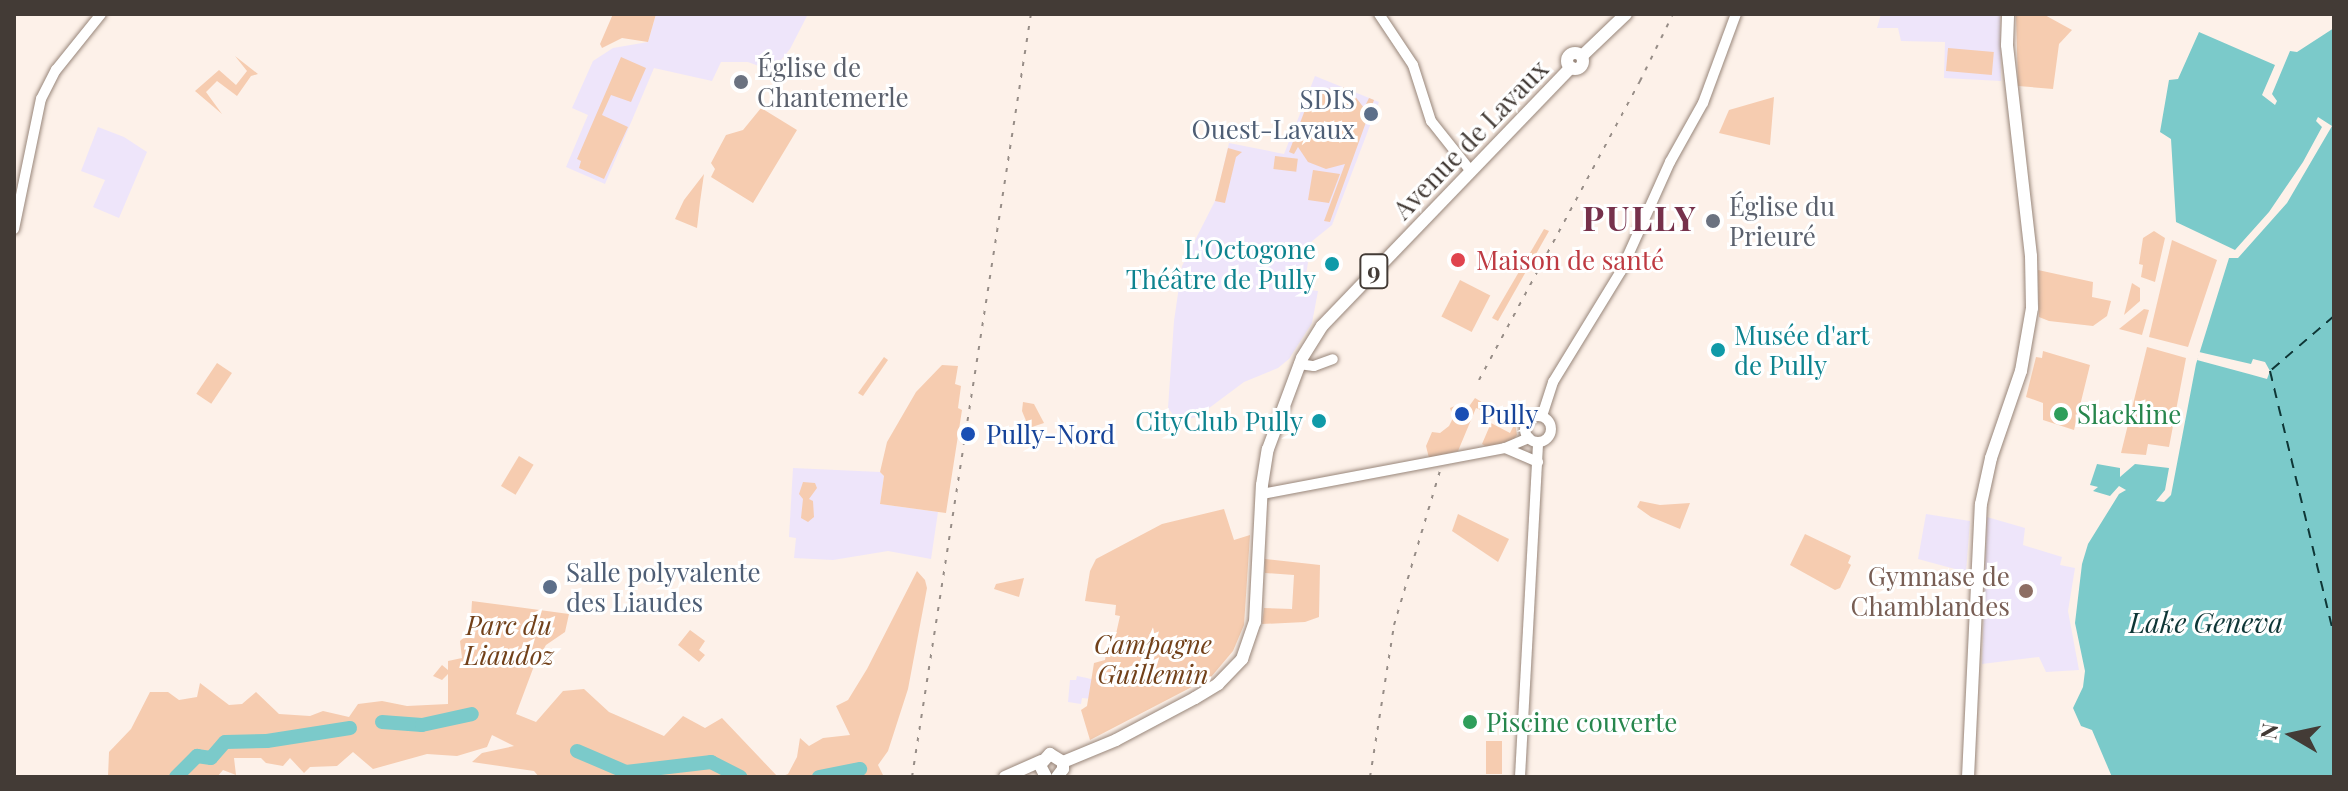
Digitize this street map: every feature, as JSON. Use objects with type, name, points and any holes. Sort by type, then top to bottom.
[{"type":"main road","name":"Avenue de Lavaux","points":[[1063,762],[1168,714],[1218,684],[1242,659],[1255,622],[1262,494],[1268,446],[1299,364],[1309,347],[1322,326],[1571,67],[1570,55],[1582,56],[1626,14]]},
{"type":"main road","points":[[1968,777],[1981,504],[2031,329],[2032,272],[2007,45],[2008,14]]},
{"type":"main road","points":[[1005,777],[1050,754],[1063,762],[1063,769],[1057,777]]},
{"type":"main road","points":[[1041,761],[1040,770],[1044,777]]},
{"type":"street","points":[[14,229],[33,129],[47,85],[101,14]]},
{"type":"street","points":[[1379,14],[1413,65],[1431,121],[1470,170]]},
{"type":"street","points":[[1542,416],[1553,382],[1621,271],[1670,162],[1703,103],[1736,14]]},
{"type":"street","points":[[1309,347],[1311,356],[1321,365]]},
{"type":"street","points":[[1299,364],[1321,365],[1333,359]]},
{"type":"street","points":[[1262,494],[1548,438],[1551,430],[1549,421],[1542,416]]},
{"type":"street","points":[[1520,777],[1538,462],[1534,440],[1525,431],[1527,422],[1542,416]]},
{"type":"street","points":[[1505,448],[1538,462]]},
{"type":"shaded area","points":[[656,14],[808,14],[790,49],[772,71],[748,62],[721,62],[712,81],[654,68],[605,184],[566,167],[588,115],[572,108],[593,61],[613,48],[648,42]]},
{"type":"shaded area","points":[[1881,14],[2000,14],[2001,81],[1944,78],[1945,42],[1901,41],[1898,28],[1877,28]]},
{"type":"shaded area","points":[[1315,76],[1379,102],[1332,225],[1311,242],[1304,289],[1318,291],[1312,323],[1289,359],[1278,368],[1244,382],[1197,417],[1177,420],[1168,408],[1174,321],[1182,266],[1216,199],[1229,143],[1284,154]]},
{"type":"shaded area","points":[[98,127],[124,137],[147,152],[119,218],[93,207],[105,180],[81,171]]},
{"type":"shaded area","points":[[793,468],[880,472],[884,476],[880,504],[938,512],[931,559],[888,551],[833,560],[794,558],[796,538],[789,537]]},
{"type":"shaded area","name":"Gymnase de Chamblandes","points":[[1926,514],[1970,521],[1966,572],[1918,559]]},
{"type":"shaded area","name":"Gymnase de Chamblandes","points":[[1987,517],[2025,528],[2023,545],[2062,557],[2060,565],[2075,568],[2068,611],[2079,670],[2046,672],[2039,657],[1982,664]]},
{"type":"shaded area","points":[[1077,676],[1120,688],[1094,699],[1082,698],[1081,704],[1068,702],[1070,680],[1076,680]]},
{"type":"green space","points":[[613,14],[656,14],[648,42],[622,38],[602,48],[600,44]]},
{"type":"green space","points":[[2016,14],[2043,14],[2072,30],[2059,44],[2053,89],[2018,86]]},
{"type":"green space","points":[[1948,48],[1994,52],[1992,75],[1946,71]]},
{"type":"green space","points":[[235,56],[258,74],[251,76],[237,96],[217,81],[206,92],[222,114],[195,91],[219,70],[236,85],[247,71]]},
{"type":"green space","points":[[621,57],[646,68],[631,102],[611,95],[602,115],[628,127],[604,179],[579,168],[581,161],[577,159]]},
{"type":"green space","points":[[1342,87],[1351,91],[1364,108],[1369,98],[1374,100],[1330,222],[1324,221],[1345,164],[1326,169],[1308,162],[1298,147],[1294,154],[1289,152],[1308,102],[1321,90]]},
{"type":"green space","points":[[1774,97],[1770,145],[1719,133],[1729,110]]},
{"type":"green space","points":[[761,108],[797,130],[753,203],[711,177],[715,169],[711,163],[726,135],[743,130]]},
{"type":"green space","points":[[1228,148],[1242,152],[1236,157],[1225,203],[1215,201]]},
{"type":"green space","points":[[1275,156],[1298,159],[1296,172],[1273,169]]},
{"type":"green space","points":[[1313,170],[1340,174],[1329,203],[1308,200]]},
{"type":"green space","points":[[704,174],[697,228],[675,219],[684,200]]},
{"type":"green space","points":[[1544,229],[1549,231],[1498,321],[1492,318]]},
{"type":"green space","points":[[2154,231],[2165,238],[2155,282],[2141,277],[2143,265],[2139,264],[2143,238]]},
{"type":"green space","points":[[2172,240],[2217,260],[2188,347],[2149,337]]},
{"type":"green space","points":[[2038,270],[2093,282],[2092,297],[2111,301],[2107,316],[2093,326],[2039,317]]},
{"type":"green space","points":[[1460,280],[1490,295],[1472,332],[1441,317]]},
{"type":"green space","points":[[2132,283],[2140,288],[2140,301],[2124,315]]},
{"type":"green space","points":[[2144,309],[2149,310],[2142,335],[2119,329]]},
{"type":"green space","points":[[2147,347],[2186,358],[2169,447],[2148,444],[2146,455],[2121,453]]},
{"type":"green space","points":[[2043,351],[2090,365],[2074,430],[2043,420],[2043,403],[2026,397],[2036,357],[2042,358]]},
{"type":"green space","points":[[884,357],[888,360],[863,396],[858,393]]},
{"type":"green space","points":[[217,363],[232,373],[211,404],[196,394]]},
{"type":"green space","points":[[942,365],[958,366],[955,384],[961,386],[958,408],[962,410],[946,513],[880,504],[884,476],[880,472],[887,442],[916,392]]},
{"type":"green space","points":[[1475,398],[1495,410],[1493,415],[1476,408],[1458,451],[1429,458],[1426,446],[1432,432],[1440,433],[1449,426],[1453,418],[1450,408],[1455,406],[1465,412]]},
{"type":"green space","points":[[1023,402],[1034,404],[1044,423],[1029,428],[1022,411]]},
{"type":"green space","points":[[1491,423],[1510,433],[1515,423],[1517,435],[1513,440],[1487,447],[1482,444]]},
{"type":"green space","points":[[519,456],[534,465],[516,495],[501,486]]},
{"type":"green space","points":[[803,482],[815,483],[817,488],[809,499],[813,501],[814,517],[808,522],[801,518],[803,499],[799,494]]},
{"type":"green space","points":[[1640,501],[1660,505],[1690,503],[1680,529],[1651,517],[1637,507]]},
{"type":"green space","name":"Campagne Guillemin","points":[[1224,509],[1234,540],[1250,535],[1244,625],[1233,651],[1211,677],[1090,740],[1081,710],[1087,706],[1094,663],[1105,660],[1110,633],[1116,634],[1120,616],[1115,615],[1116,605],[1085,601],[1090,571],[1096,559],[1162,524]]},
{"type":"green space","points":[[1458,514],[1509,539],[1498,562],[1452,531]]},
{"type":"green space","points":[[1805,534],[1851,556],[1848,563],[1851,565],[1840,588],[1835,590],[1790,565]]},
{"type":"green space","points":[[1265,559],[1320,565],[1319,617],[1305,622],[1262,624],[1264,608],[1292,609],[1294,575],[1265,573]]},
{"type":"green space","points":[[917,571],[927,588],[908,689],[888,751],[878,765],[884,777],[780,777],[788,774],[797,757],[800,738],[809,746],[823,738],[850,735],[836,706],[848,700],[867,669]]},
{"type":"green space","points":[[1024,578],[1019,597],[994,589],[996,584]]},
{"type":"green space","name":"Parc du Liaudoz","points":[[472,601],[569,614],[565,632],[546,645],[534,666],[516,714],[536,722],[563,691],[584,689],[609,712],[664,736],[683,716],[705,728],[722,718],[778,777],[539,777],[534,771],[472,762],[482,753],[514,746],[492,735],[487,747],[457,756],[427,754],[373,769],[353,752],[337,766],[310,767],[304,773],[290,758],[283,766],[266,763],[261,758],[234,758],[236,775],[223,770],[217,777],[108,777],[109,752],[131,729],[150,692],[168,692],[179,700],[197,697],[200,683],[229,705],[242,704],[256,692],[279,714],[310,716],[323,711],[349,717],[358,704],[382,701],[407,706],[448,704],[448,674],[442,680],[433,676],[442,665],[448,670],[448,661],[462,658],[460,641],[470,632]]},
{"type":"green space","points":[[690,630],[705,641],[699,650],[705,655],[699,662],[678,645]]},
{"type":"green space","points":[[1486,741],[1502,741],[1502,774],[1486,774]]},
{"type":"water","name":"Lake Geneva","points":[[2334,28],[2334,777],[2112,777],[2092,730],[2081,726],[2073,708],[2083,687],[2085,671],[2075,623],[2082,564],[2088,544],[2119,494],[2126,490],[2119,486],[2110,496],[2093,491],[2098,487],[2090,485],[2097,464],[2120,468],[2120,477],[2135,464],[2169,468],[2165,490],[2156,501],[2164,502],[2171,495],[2196,364],[2229,258],[2238,258],[2287,203],[2332,126],[2318,117],[2316,121],[2322,127],[2303,162],[2269,212],[2235,250],[2176,222],[2171,139],[2160,132],[2169,80],[2178,79],[2199,32],[2275,65],[2262,95],[2275,105],[2277,101],[2272,94],[2290,51],[2297,52]]},
{"type":"pier","points":[[2199,352],[2251,364],[2253,359],[2265,362],[2270,371],[2267,379],[2197,360]]},
{"type":"waterway","points":[[382,722],[422,725],[472,714]]},
{"type":"waterway","points":[[176,777],[197,756],[211,758],[225,742],[267,741],[350,728]]},
{"type":"waterway","points":[[577,751],[626,772],[711,762],[740,777]]},
{"type":"waterway","points":[[819,777],[860,769]]},
{"type":"ferry route","points":[[2334,316],[2270,371],[2334,636]]},
{"type":"railway","points":[[912,777],[1031,14]]},
{"type":"railway","points":[[1479,380],[1673,14]]},
{"type":"railway","points":[[1370,777],[1394,625],[1441,467]]},
{"type":"place","name":"Église de Chantemerle","points":[[741,82]]},
{"type":"place","name":"SDIS Ouest-Lavaux","points":[[1371,114]]},
{"type":"place","name":"Église du Prieuré","points":[[1713,221]]},
{"type":"place","name":"Maison de santé","points":[[1458,260]]},
{"type":"place","name":"L'Octogone Théâtre de Pully","points":[[1332,264]]},
{"type":"place","name":"Musée d'art de Pully","points":[[1718,350]]},
{"type":"place","name":"Pully","points":[[1462,414]]},
{"type":"place","name":"Slackline","points":[[2061,414]]},
{"type":"place","name":"CityClub Pully","points":[[1319,421]]},
{"type":"place","name":"Pully-Nord","points":[[968,434]]},
{"type":"place","name":"Salle polyvalente des Liaudes","points":[[550,587]]},
{"type":"place","name":"Gymnase de Chamblandes","points":[[2026,591]]},
{"type":"place","name":"Piscine couverte","points":[[1470,722]]},
{"type":"district","name":"PULLY","points":[[1640,218]]}]
